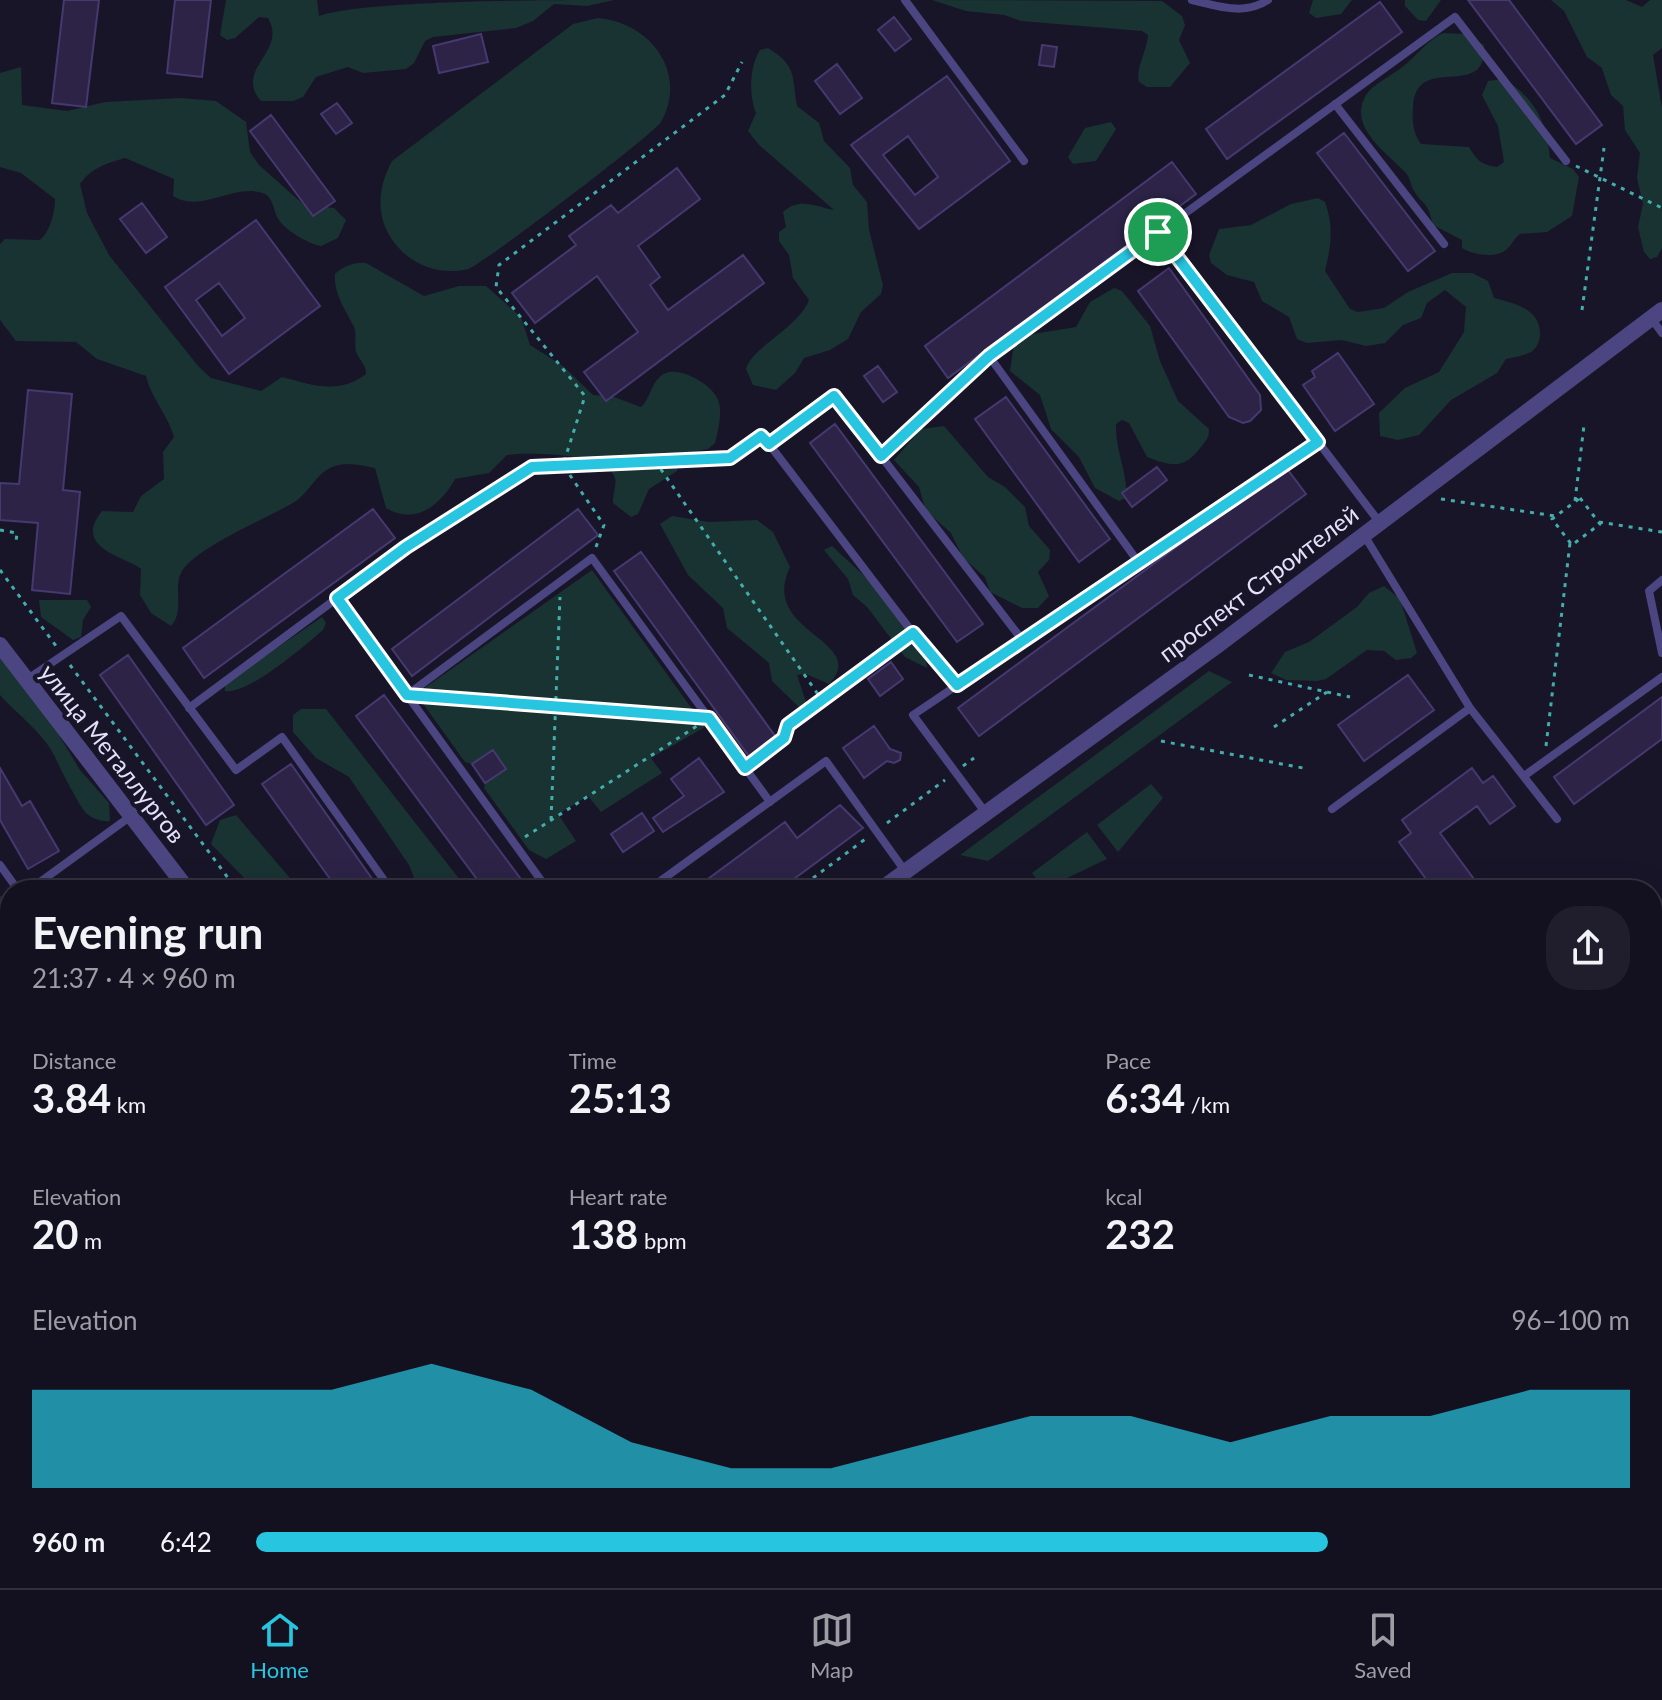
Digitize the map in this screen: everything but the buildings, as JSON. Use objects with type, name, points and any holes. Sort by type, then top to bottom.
[{"type":"street","name":"проспект Строителей","points":[[893,880],[1364,535],[1656,314]]},
{"type":"street","name":"улица Металлургов","points":[[0,645],[180,880]]},
{"type":"lane","points":[[905,0],[1024,161]]},
{"type":"lane","points":[[1192,0],[1229,9],[1258,7],[1268,0]]},
{"type":"lane","points":[[881,456],[989,356],[1455,17],[1566,161]]},
{"type":"lane","points":[[1335,104],[1444,244]]},
{"type":"lane","points":[[1158,232],[1380,523]]},
{"type":"lane","points":[[1656,314],[1662,333]]},
{"type":"lane","points":[[989,356],[1139,563]]},
{"type":"lane","points":[[957,685],[913,633],[769,444],[834,396],[1023,641]]},
{"type":"lane","points":[[985,812],[913,715],[1318,442]]},
{"type":"lane","points":[[1364,535],[1470,708],[1557,819]]},
{"type":"lane","points":[[189,708],[406,547]]},
{"type":"lane","points":[[407,695],[592,558],[770,802]]},
{"type":"lane","points":[[1662,580],[1649,591],[1662,653]]},
{"type":"lane","points":[[337,598],[541,880]]},
{"type":"lane","points":[[26,680],[121,616],[236,770],[282,737],[384,880]]},
{"type":"lane","points":[[1524,776],[1662,677]]},
{"type":"lane","points":[[1332,809],[1470,708]]},
{"type":"lane","points":[[662,880],[826,761],[905,871]]},
{"type":"lane","points":[[43,880],[131,816]]},
{"type":"path","points":[[563,465],[585,396],[496,287],[499,265],[725,95],[742,62]]},
{"type":"path","points":[[1582,310],[1604,148]]},
{"type":"path","points":[[1566,161],[1662,208]]},
{"type":"path","points":[[1575,502],[1584,425]]},
{"type":"path","points":[[406,547],[532,467],[730,458],[761,436],[769,444]]},
{"type":"path","points":[[655,461],[822,700]]},
{"type":"path","points":[[563,465],[604,525],[592,558]]},
{"type":"path","points":[[1544,762],[1570,543],[1552,519],[1580,498],[1599,522],[1662,532]]},
{"type":"path","points":[[1432,505],[1441,499],[1555,516]]},
{"type":"path","points":[[1570,543],[1572,545],[1599,522]]},
{"type":"path","points":[[0,530],[17,533],[16,542]]},
{"type":"path","points":[[0,570],[230,880]]},
{"type":"path","points":[[551,820],[561,581]]},
{"type":"path","points":[[745,768],[784,738],[788,725],[913,633]]},
{"type":"path","points":[[1249,675],[1350,697]]},
{"type":"path","points":[[1274,727],[1327,692]]},
{"type":"path","points":[[407,695],[709,718]]},
{"type":"path","points":[[515,844],[709,718]]},
{"type":"path","points":[[1161,741],[1303,768]]},
{"type":"green space","points":[[226,0],[317,0],[319,16],[416,4],[614,0],[587,6],[554,4],[533,21],[516,28],[433,37],[425,41],[414,63],[406,69],[363,73],[348,67],[316,77],[303,97],[293,101],[261,101],[254,90],[253,79],[271,41],[272,30],[268,18],[259,17],[235,38],[227,40],[220,35]]},
{"type":"green space","points":[[932,0],[1162,1],[1182,16],[1185,25],[1179,40],[1190,63],[1170,87],[1147,87],[1139,82],[1138,77],[1148,35],[1142,31],[1021,21],[1004,15],[966,11]]},
{"type":"green space","points":[[1313,0],[1352,0],[1341,14],[1316,18],[1309,13]]},
{"type":"green space","points":[[1405,0],[1441,0],[1426,21],[1418,20],[1405,6]]},
{"type":"green space","points":[[1551,0],[1626,0],[1642,7],[1650,0],[1662,0],[1662,48],[1653,55],[1662,108],[1662,248],[1657,257],[1650,259],[1644,252],[1638,227],[1643,204],[1637,178],[1640,153],[1625,130],[1623,106],[1611,95],[1602,68],[1587,57],[1564,11]]},
{"type":"green space","points":[[598,18],[633,29],[648,39],[659,53],[667,68],[670,85],[661,122],[567,198],[468,269],[436,270],[408,256],[393,241],[381,212],[381,191],[392,161],[573,24]]},
{"type":"green space","points":[[1444,33],[1464,34],[1484,45],[1482,62],[1475,71],[1437,78],[1426,82],[1417,91],[1413,122],[1421,144],[1469,147],[1477,159],[1487,165],[1497,167],[1504,162],[1498,126],[1482,95],[1488,81],[1504,79],[1524,94],[1538,112],[1546,133],[1550,158],[1573,169],[1579,177],[1572,216],[1547,232],[1520,234],[1507,249],[1497,254],[1478,254],[1462,248],[1462,240],[1433,225],[1407,174],[1380,148],[1365,128],[1362,118],[1361,107],[1369,91]]},
{"type":"green space","points":[[768,48],[789,66],[797,106],[819,123],[824,141],[850,168],[853,185],[867,202],[869,230],[883,285],[881,294],[861,312],[848,339],[830,350],[804,358],[795,373],[776,390],[753,385],[746,369],[757,353],[795,320],[809,300],[793,278],[789,255],[779,241],[779,232],[786,227],[783,212],[801,204],[834,210],[759,145],[748,131],[756,113],[751,90],[752,73],[760,50]]},
{"type":"green space","points":[[21,67],[22,105],[67,111],[105,102],[180,98],[216,101],[246,122],[250,152],[259,165],[303,204],[334,208],[346,220],[338,238],[321,246],[304,240],[282,224],[269,198],[263,193],[240,192],[195,202],[184,201],[173,196],[174,179],[125,158],[100,167],[84,178],[80,184],[87,213],[109,255],[211,378],[261,391],[282,377],[335,386],[366,374],[356,352],[354,327],[336,288],[335,274],[353,264],[366,263],[424,296],[459,286],[486,286],[521,317],[530,345],[563,366],[593,395],[614,397],[641,407],[658,379],[666,373],[680,373],[696,379],[715,394],[719,405],[720,422],[715,443],[708,449],[681,454],[677,471],[649,489],[638,514],[631,517],[613,503],[615,478],[609,470],[584,459],[549,454],[507,455],[489,473],[455,479],[435,504],[417,514],[407,515],[386,508],[375,468],[337,465],[326,470],[296,501],[216,543],[188,563],[179,579],[177,614],[171,626],[151,613],[140,595],[141,569],[105,550],[93,534],[94,524],[102,511],[133,512],[141,496],[164,479],[163,452],[174,437],[146,376],[97,359],[76,342],[16,341],[0,320],[0,244],[5,239],[40,240],[49,227],[55,204],[55,199],[21,173],[0,167],[0,73]]},
{"type":"green space","points":[[1111,122],[1116,129],[1096,161],[1073,164],[1068,157],[1085,128]]},
{"type":"green space","points":[[1318,198],[1325,202],[1331,228],[1325,271],[1350,309],[1358,312],[1384,308],[1408,292],[1452,273],[1472,273],[1488,281],[1494,298],[1518,305],[1531,313],[1539,326],[1540,337],[1536,347],[1528,353],[1506,359],[1497,373],[1451,400],[1419,435],[1398,440],[1380,436],[1379,413],[1405,388],[1439,372],[1464,332],[1466,307],[1445,290],[1427,303],[1421,318],[1403,325],[1385,343],[1366,346],[1342,340],[1307,343],[1297,339],[1289,317],[1262,301],[1254,282],[1227,275],[1211,263],[1209,255],[1219,229],[1251,225],[1291,204]]},
{"type":"green space","points":[[1114,288],[1122,291],[1150,326],[1160,361],[1178,401],[1209,429],[1207,439],[1195,454],[1183,462],[1171,464],[1147,457],[1129,423],[1122,420],[1116,424],[1126,488],[1126,498],[1119,501],[1095,488],[1079,457],[1051,429],[1040,395],[1010,371],[1015,337],[1076,327],[1090,302]]},
{"type":"green space","points":[[944,426],[988,477],[1005,487],[1025,507],[1029,526],[1050,550],[1049,560],[1038,572],[1049,596],[1038,608],[1022,608],[990,592],[985,577],[963,558],[951,533],[926,511],[919,487],[894,460],[921,429]]},
{"type":"green space","points":[[672,516],[709,522],[757,520],[773,532],[790,567],[784,589],[788,607],[836,656],[838,669],[829,684],[806,674],[797,675],[807,705],[803,711],[772,681],[769,663],[727,628],[723,608],[688,575],[660,524]]},
{"type":"green space","points":[[832,546],[905,618],[917,635],[927,668],[905,657],[867,607],[853,595],[848,579],[824,550]]},
{"type":"green space","points":[[592,570],[705,727],[651,758],[662,773],[601,812],[588,796],[558,814],[576,841],[546,859],[529,850],[484,788],[485,783],[472,764],[465,762],[416,694]]},
{"type":"green space","points":[[1384,586],[1400,599],[1417,653],[1411,658],[1396,660],[1384,651],[1367,650],[1326,679],[1317,681],[1286,680],[1271,673],[1285,652],[1309,642],[1357,607],[1369,593]]},
{"type":"green space","points":[[39,600],[87,600],[91,607],[83,620],[81,637],[73,640],[41,617]]},
{"type":"green space","points":[[322,617],[326,623],[323,630],[289,658],[247,686],[225,691],[225,683]]},
{"type":"green space","points":[[0,655],[53,725],[80,770],[109,803],[110,821],[98,820],[87,814],[49,747],[0,695]]},
{"type":"green space","points":[[1209,671],[1232,682],[988,861],[960,855]]},
{"type":"green space","points":[[301,709],[326,709],[460,880],[415,880],[409,865],[349,777],[316,758],[293,732],[293,715]]},
{"type":"green space","points":[[1151,784],[1163,798],[1118,852],[1097,825]]},
{"type":"green space","points":[[236,815],[290,880],[246,880],[211,844],[220,820]]},
{"type":"green space","points":[[1087,832],[1107,859],[1063,880],[1037,880],[1032,873]]},
{"type":"route","points":[[1158,232],[1318,442],[957,685],[913,633],[788,725],[784,738],[745,768],[709,718],[407,695],[337,598],[406,547],[532,467],[730,458],[761,436],[769,444],[834,396],[881,456],[989,356],[1158,232]]}]
